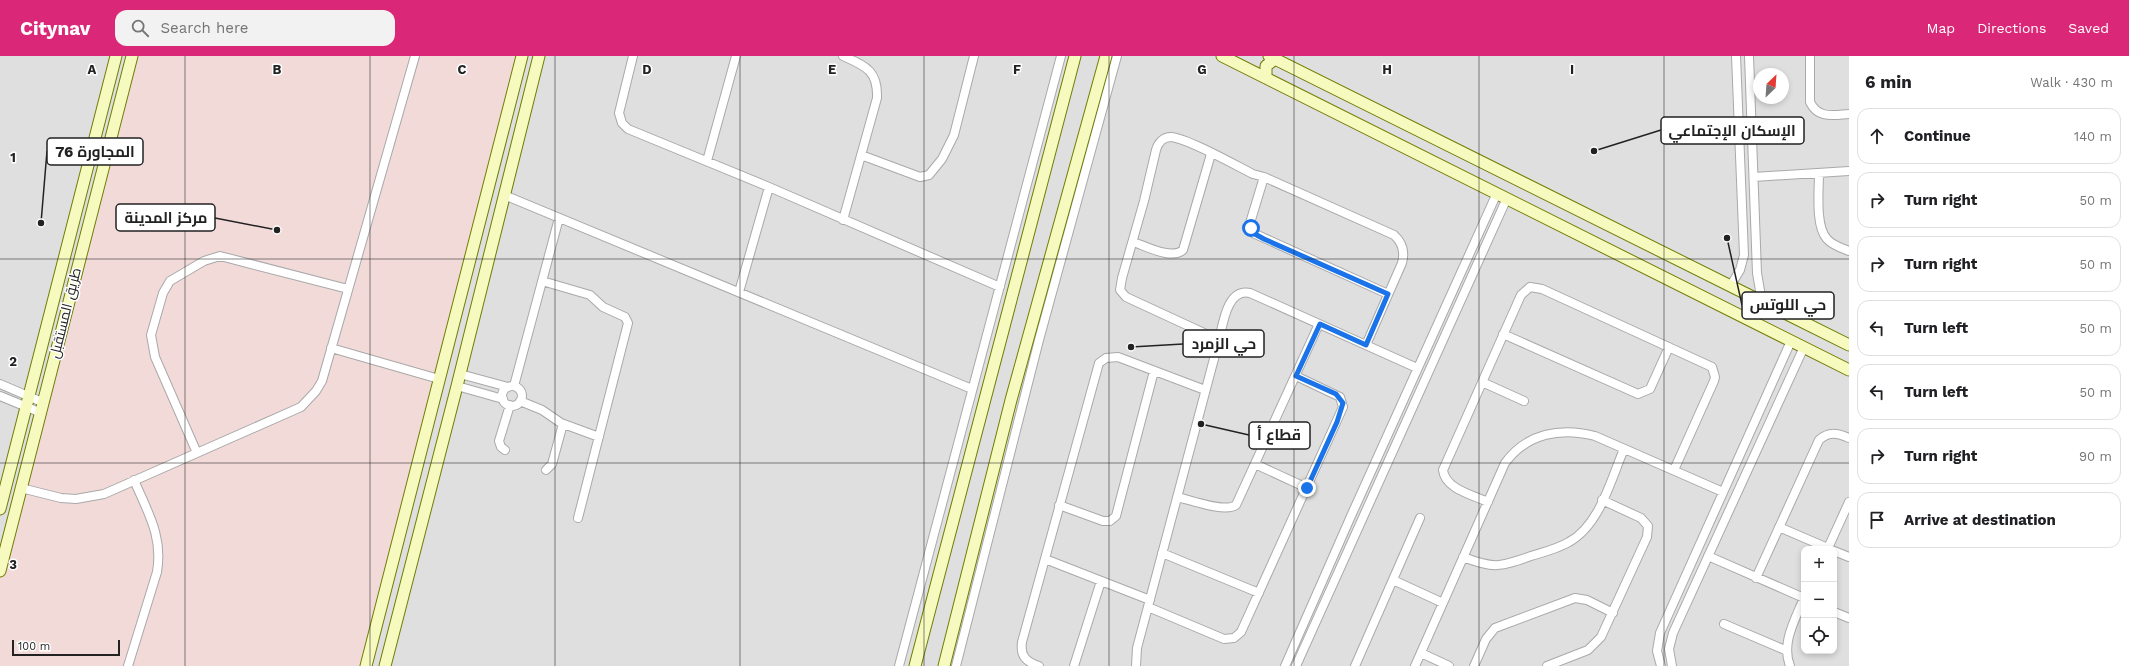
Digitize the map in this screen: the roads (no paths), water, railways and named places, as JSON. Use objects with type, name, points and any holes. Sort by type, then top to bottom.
[{"type":"street","name":"طريق المستقبل","points":[[0,510],[26,401],[116,56]]},
{"type":"street","name":"طريق المستقبل","points":[[0,571],[132,56]]},
{"type":"street","points":[[21,488],[61,498],[76,499],[104,494],[301,407],[316,391],[322,381],[415,56]]},
{"type":"street","points":[[366,666],[522,56]]},
{"type":"street","points":[[385,666],[458,386],[539,56]]},
{"type":"street","points":[[633,56],[619,110],[622,123],[632,131],[769,186],[843,220],[1000,287]]},
{"type":"street","points":[[707,162],[736,56]]},
{"type":"street","points":[[843,56],[867,67],[873,76],[877,89],[877,98],[843,220]]},
{"type":"street","points":[[861,155],[920,177],[930,175],[942,158],[954,136],[974,56]]},
{"type":"street","points":[[899,666],[1061,56]]},
{"type":"street","points":[[915,666],[1075,56]]},
{"type":"street","points":[[944,666],[1013,392],[1106,56]]},
{"type":"street","points":[[956,666],[1039,340],[1117,56]]},
{"type":"street","points":[[1222,56],[1849,370]]},
{"type":"street","points":[[1239,65],[1247,56]]},
{"type":"street","points":[[1731,285],[1740,270],[1744,255],[1736,56]]},
{"type":"street","points":[[1749,56],[1756,272],[1762,302]]},
{"type":"street","points":[[1810,56],[1812,105],[1819,113],[1826,115],[1849,114]]},
{"type":"street","points":[[1266,78],[1266,66],[1272,58],[1849,345]]},
{"type":"street","points":[[1219,340],[1123,294],[1120,285],[1158,144],[1163,139],[1170,137],[1176,138],[1253,174],[1394,235],[1402,247],[1404,255],[1366,345]]},
{"type":"street","points":[[1132,242],[1170,254],[1180,253],[1183,250],[1211,154]]},
{"type":"street","points":[[1754,177],[1849,172]]},
{"type":"street","points":[[1819,173],[1820,223],[1822,232],[1830,242],[1849,251]]},
{"type":"street","points":[[1264,178],[1250,223],[1253,233],[1388,294]]},
{"type":"street","points":[[739,292],[769,186]]},
{"type":"street","points":[[504,195],[972,389]]},
{"type":"street","points":[[1285,666],[1417,368],[1502,196]]},
{"type":"street","points":[[1296,666],[1502,196]]},
{"type":"street","points":[[1742,204],[1754,203]]},
{"type":"street","points":[[503,399],[504,390],[511,386],[559,218]]},
{"type":"street","points":[[197,453],[152,346],[154,324],[163,293],[170,281],[204,261],[220,256],[228,256],[348,289]]},
{"type":"street","points":[[542,280],[590,296],[603,308],[625,317],[628,321],[578,518]]},
{"type":"street","points":[[1488,502],[1451,486],[1444,476],[1443,470],[1521,295],[1530,287],[1536,287],[1709,364],[1715,372],[1715,377],[1674,470]]},
{"type":"street","points":[[1136,666],[1136,653],[1205,390],[1229,305],[1236,296],[1246,292],[1417,368]]},
{"type":"street","points":[[1177,497],[1223,508],[1232,508],[1238,501],[1320,324]]},
{"type":"street","points":[[1503,334],[1638,394],[1650,389],[1669,347]]},
{"type":"street","points":[[1661,666],[1657,650],[1658,640],[1791,340]]},
{"type":"street","points":[[1672,666],[1670,657],[1670,641],[1804,347]]},
{"type":"street","points":[[331,348],[439,379]]},
{"type":"street","points":[[1039,666],[1028,662],[1024,658],[1021,648],[1098,363],[1106,358],[1118,357],[1205,390]]},
{"type":"street","points":[[1059,505],[1106,522],[1116,516],[1154,371]]},
{"type":"street","points":[[458,386],[503,399],[510,405],[516,405],[520,401],[521,392],[511,386],[460,374]]},
{"type":"street","points":[[1045,559],[1101,581],[1219,638],[1234,638],[1241,632],[1337,422],[1343,403],[1336,394],[1296,376]]},
{"type":"street","points":[[1482,382],[1524,401]]},
{"type":"street","points":[[0,384],[26,401]]},
{"type":"street","points":[[0,396],[26,401],[41,407]]},
{"type":"street","points":[[520,401],[542,410],[563,424],[599,437]]},
{"type":"street","points":[[505,450],[501,447],[499,441],[510,405]]},
{"type":"street","points":[[546,470],[552,464],[563,424]]},
{"type":"street","points":[[1415,666],[1510,456],[1528,442],[1540,436],[1567,431],[1582,432],[1723,492]]},
{"type":"street","points":[[1756,578],[1819,440],[1830,433],[1837,433],[1849,438]]},
{"type":"street","points":[[1463,558],[1494,567],[1512,563],[1570,542],[1584,530],[1602,500],[1624,449]]},
{"type":"street","points":[[1255,464],[1307,488]]},
{"type":"street","points":[[128,666],[157,572],[160,557],[159,542],[154,527],[134,480]]},
{"type":"street","points":[[1547,666],[1559,664],[1593,646],[1602,637],[1647,537],[1648,526],[1642,518],[1602,500]]},
{"type":"street","points":[[1832,546],[1849,502]]},
{"type":"street","points":[[1355,666],[1420,518]]},
{"type":"street","points":[[1709,524],[1720,529]]},
{"type":"street","points":[[1779,527],[1824,546]]},
{"type":"street","points":[[1837,552],[1849,558]]},
{"type":"street","points":[[1162,553],[1259,593]]},
{"type":"street","points":[[1708,556],[1801,597]]},
{"type":"street","points":[[1393,580],[1443,603]]},
{"type":"street","points":[[1074,666],[1101,581]]},
{"type":"street","points":[[1474,666],[1490,633],[1502,625],[1575,598],[1587,600],[1613,613]]},
{"type":"street","points":[[1790,666],[1785,650],[1801,606]]},
{"type":"street","points":[[1837,613],[1849,618]]},
{"type":"street","points":[[1724,624],[1785,650]]},
{"type":"street","points":[[1421,653],[1449,666]]},
{"type":"place","name":"الإسكان الإجتماعي","points":[[1594,151]]},
{"type":"place","name":"المجاورة 76","points":[[41,223]]},
{"type":"place","name":"مركز المدينة","points":[[277,230]]},
{"type":"place","name":"حي اللوتس","points":[[1727,238]]},
{"type":"place","name":"حي الزمرد","points":[[1131,347]]},
{"type":"place","name":"قطاع أ","points":[[1201,424]]}]
